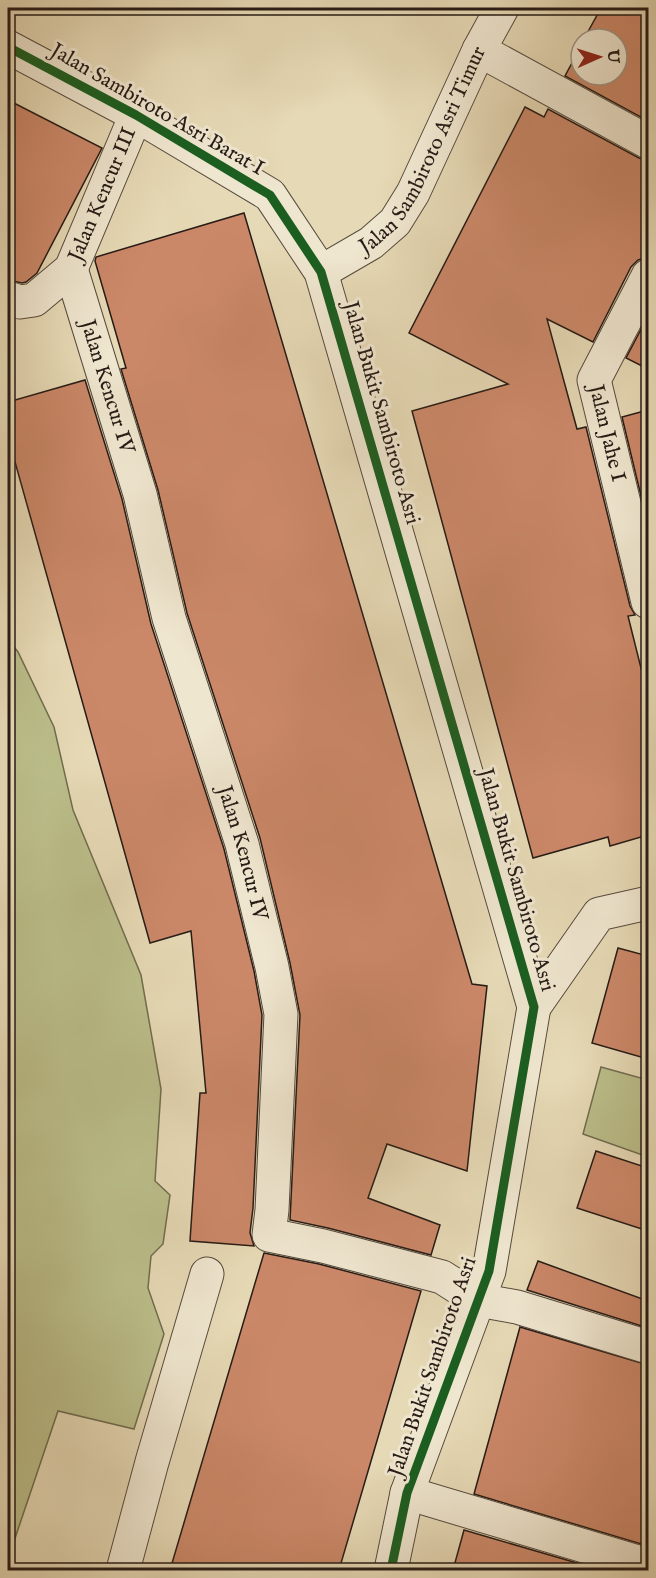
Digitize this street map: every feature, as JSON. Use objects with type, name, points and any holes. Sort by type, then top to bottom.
[{"type":"street","name":"Jalan Sambiroto Asri Timur","points":[[321,272],[371,243],[396,222],[413,193],[479,50],[502,8]]},
{"type":"street","name":"Jalan Sambiroto Asri Barat I","points":[[8,47],[136,115],[270,195],[321,272]]},
{"type":"street","points":[[479,50],[648,142]]},
{"type":"street","name":"Jalan Kencur III","points":[[8,298],[20,302],[34,300],[71,269],[136,115]]},
{"type":"street","name":"Jalan Kencur IV","points":[[71,269],[140,494],[169,618],[242,844],[274,976],[281,1014],[269,1235],[442,1276],[478,1300]]},
{"type":"street","name":"Jalan Bukit Sambiroto Asri","points":[[321,272],[534,1007],[489,1271],[407,1493],[391,1570]]},
{"type":"street","name":"Jalan Jahe I","points":[[648,276],[594,380],[648,602]]},
{"type":"street","points":[[534,1007],[599,914],[648,903]]},
{"type":"street","points":[[123,1570],[207,1274]]},
{"type":"street","points":[[478,1300],[517,1307],[648,1347]]},
{"type":"street","points":[[407,1493],[648,1565]]},
{"type":"green space","points":[[8,639],[18,652],[54,727],[73,810],[141,975],[161,1089],[155,1181],[170,1195],[163,1244],[151,1256],[148,1288],[164,1334],[134,1429],[58,1411],[8,1559]]},
{"type":"green space","points":[[601,1067],[648,1080],[648,1157],[583,1134]]},
{"type":"building","points":[[601,8],[648,8],[648,121],[585,87],[629,87],[629,27],[591,27]]},
{"type":"building","points":[[8,100],[102,148],[37,273],[22,283],[8,280]]},
{"type":"building","points":[[525,107],[544,117],[548,109],[648,161],[648,257],[638,260],[631,267],[593,342],[547,319],[577,429],[586,427],[630,606],[635,615],[628,616],[648,696],[648,835],[610,846],[608,837],[533,858],[412,411],[508,384],[409,333]]},
{"type":"building","points":[[244,213],[472,984],[487,986],[467,1171],[387,1144],[368,1198],[440,1225],[431,1255],[290,1220],[300,1015],[290,963],[260,838],[187,613],[158,490],[121,369],[126,368],[95,261],[96,257]]},
{"type":"building","points":[[648,316],[648,369],[626,358]]},
{"type":"building","points":[[85,380],[122,499],[151,624],[224,849],[254,971],[262,1015],[250,1233],[254,1246],[190,1241],[200,1093],[206,1093],[191,931],[150,943],[8,437],[8,402]]},
{"type":"building","points":[[648,410],[648,525],[622,417]]},
{"type":"building","points":[[618,948],[648,956],[648,1059],[592,1043]]},
{"type":"building","points":[[596,1151],[648,1168],[648,1231],[577,1208]]},
{"type":"building","points":[[264,1253],[319,1264],[421,1291],[339,1570],[170,1570]]},
{"type":"building","points":[[538,1261],[648,1301],[648,1328],[527,1290]]},
{"type":"building","points":[[520,1327],[648,1365],[648,1546],[474,1494]]},
{"type":"building","points":[[464,1530],[601,1570],[453,1570]]},
{"type":"cycle path","points":[[8,47],[136,115],[270,195],[321,272],[534,1007],[489,1271],[407,1493],[391,1570]]}]
